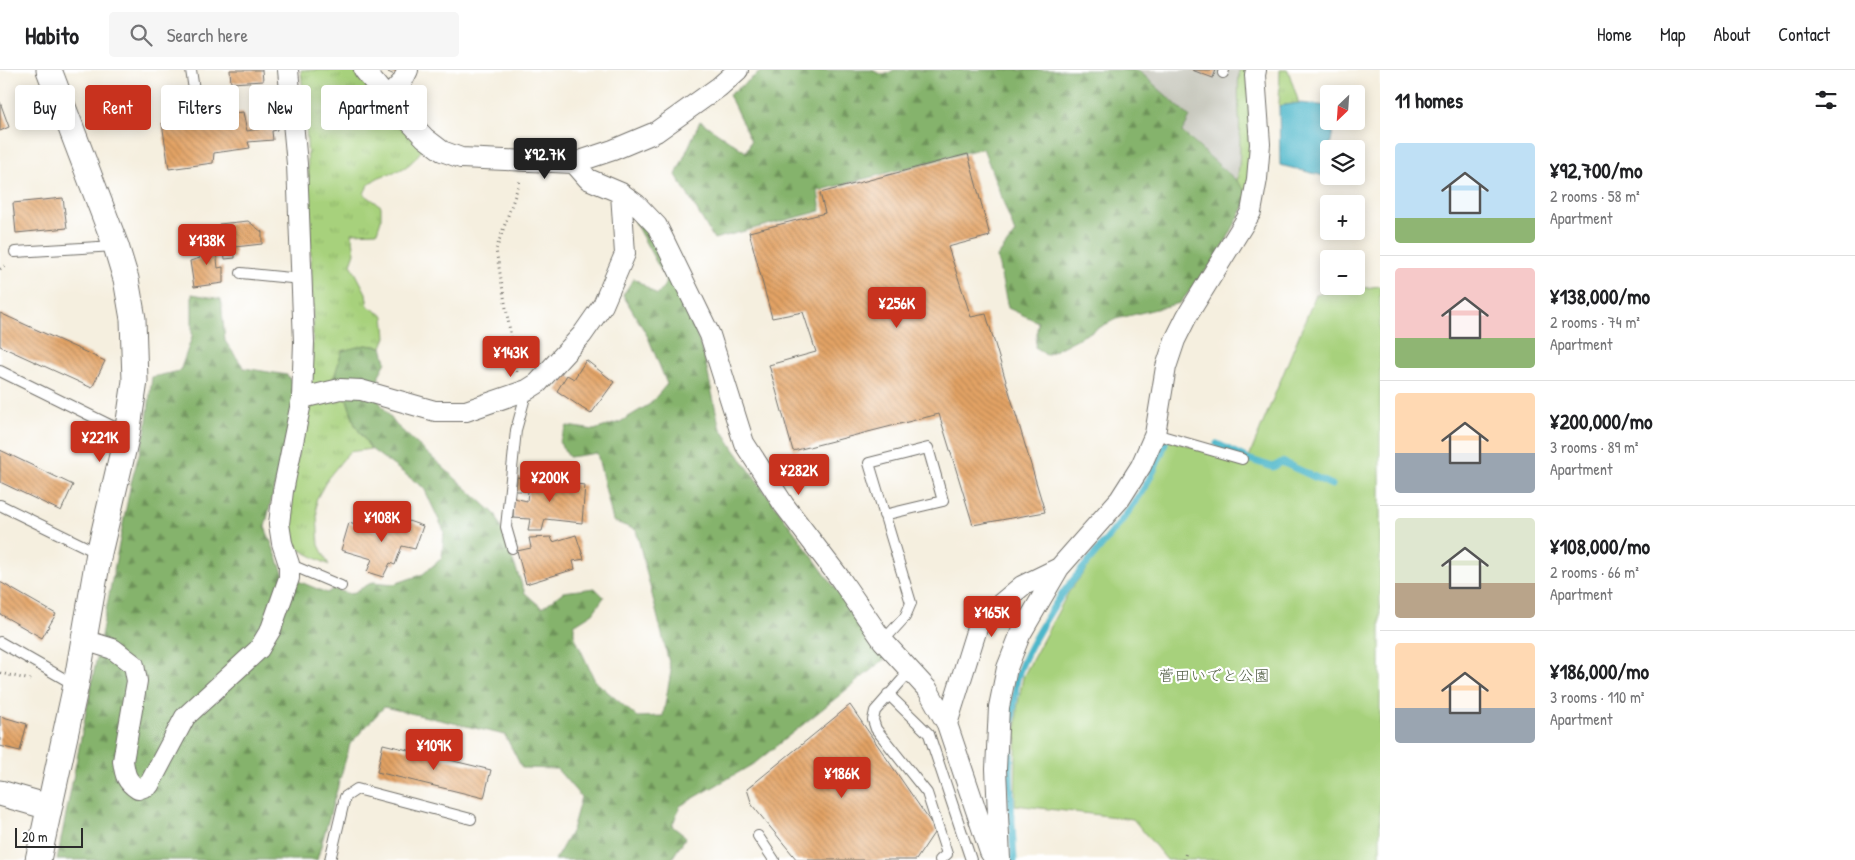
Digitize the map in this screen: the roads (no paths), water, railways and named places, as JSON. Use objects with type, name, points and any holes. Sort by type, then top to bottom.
[{"type":"street","points":[[38,860],[76,685],[99,553],[127,434],[135,381],[133,319],[128,287],[116,246],[49,70]]},
{"type":"street","points":[[84,640],[113,649],[134,666],[137,681],[123,761],[125,774],[130,784],[138,789],[149,785],[185,717],[259,649],[271,629],[282,601],[289,578],[289,564],[282,543],[279,524],[283,491],[302,398],[304,342],[297,164],[288,70]]},
{"type":"street","points":[[364,70],[376,85]]},
{"type":"street","points":[[399,85],[408,70]]},
{"type":"street","points":[[417,130],[442,151],[461,158],[574,163],[656,132],[719,87],[738,70]]},
{"type":"street","points":[[1000,860],[996,770],[1001,699],[1007,668],[1020,635],[1059,568],[1120,499],[1141,466],[1155,434],[1166,368],[1175,340],[1187,316],[1251,212],[1257,179],[1260,144],[1256,70]]},
{"type":"street","points":[[574,163],[588,178],[621,193],[636,204],[657,226],[710,336],[744,443],[784,505],[839,577],[883,641],[928,690],[947,724],[990,852],[995,860]]},
{"type":"street","points":[[302,398],[340,389],[361,390],[435,411],[466,411],[524,391],[538,383],[582,335],[603,305],[625,254],[621,193]]},
{"type":"street","points":[[947,724],[979,622],[1022,586],[1059,568]]},
{"type":"street","points":[[0,793],[49,807]]},
{"type":"lane","points":[[191,70],[193,85]]},
{"type":"lane","points":[[15,252],[116,246]]},
{"type":"lane","points":[[240,273],[301,279]]},
{"type":"lane","points":[[0,371],[127,434]]},
{"type":"lane","points":[[512,548],[506,527],[516,430],[524,391]]},
{"type":"lane","points":[[1155,434],[1242,459]]},
{"type":"lane","points":[[883,641],[905,617],[911,603],[884,515],[869,463],[928,448],[943,502],[884,515]]},
{"type":"lane","points":[[0,505],[99,553]]},
{"type":"lane","points":[[289,564],[341,586]]},
{"type":"lane","points":[[0,642],[76,685]]},
{"type":"lane","points":[[910,670],[875,711],[873,720],[876,728],[927,793],[947,854],[940,860]]},
{"type":"lane","points":[[888,694],[929,734],[971,860]]},
{"type":"lane","points":[[330,860],[345,797],[357,789],[471,819]]},
{"type":"lane","points":[[758,836],[774,860]]},
{"type":"water","points":[[1299,103],[1320,105],[1320,130],[1333,130],[1331,140],[1320,140],[1320,175],[1280,165],[1279,106]]},
{"type":"waterway","points":[[1014,860],[1010,781],[1011,741],[1016,684],[1020,669],[1038,632],[1066,589],[1138,498],[1160,458],[1167,436]]},
{"type":"waterway","points":[[1217,444],[1248,459],[1273,467],[1282,462],[1332,485]]},
{"type":"park label","name":"菅田いでと公園","points":[[1214,675]]}]
